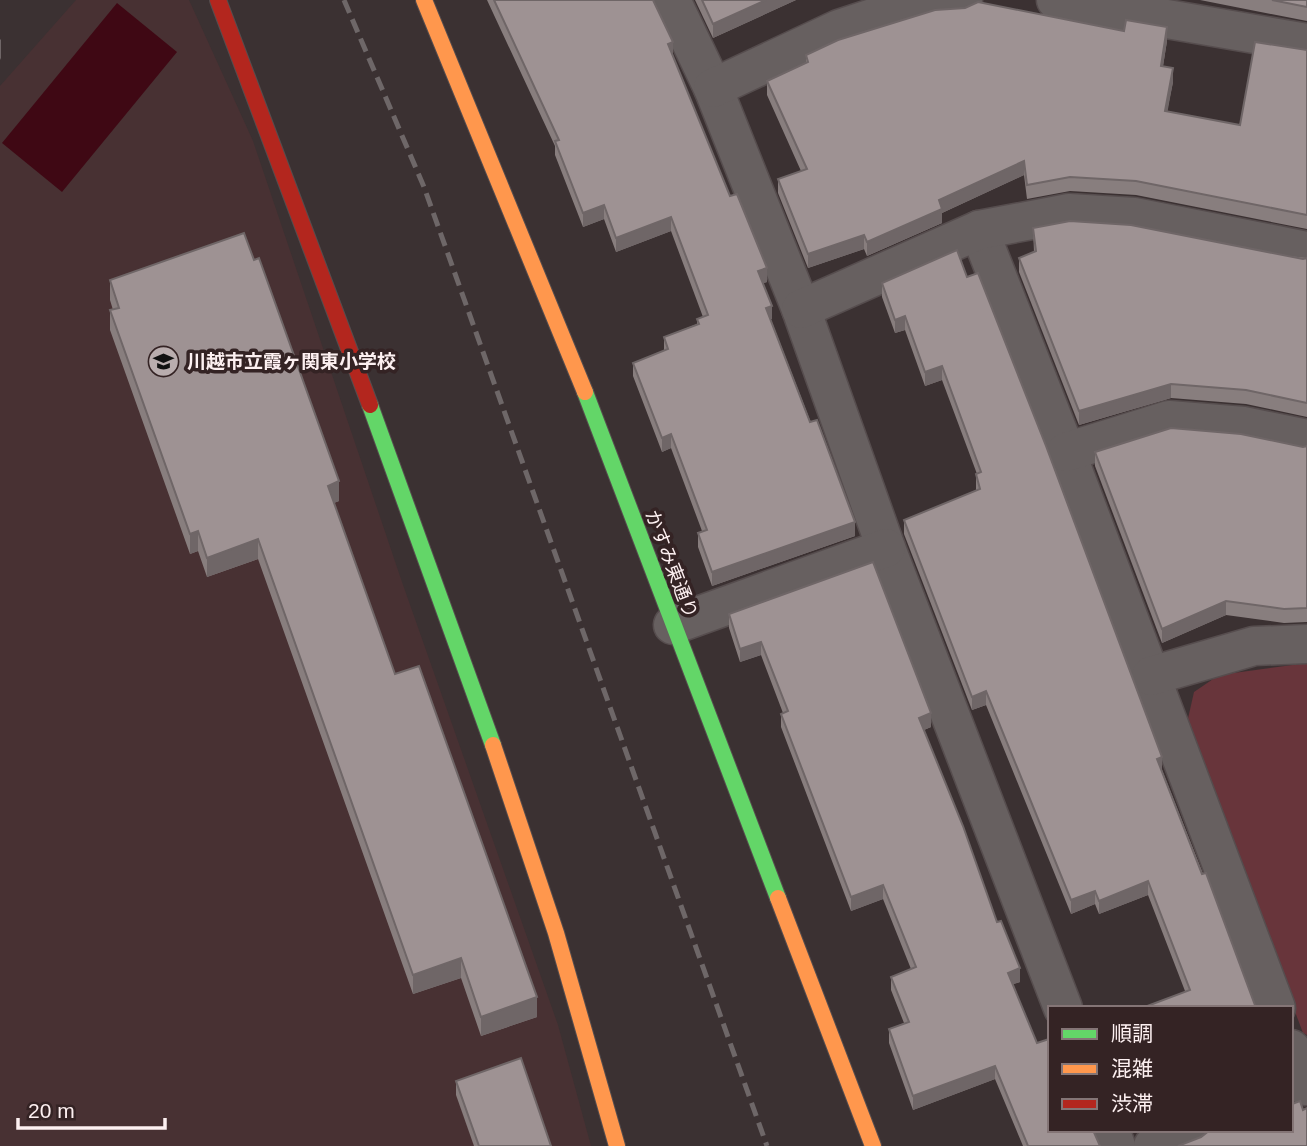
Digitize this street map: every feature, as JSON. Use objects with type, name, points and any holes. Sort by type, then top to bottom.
[{"type":"street","points":[[218,0],[287,177],[506,782],[597,1068],[617,1146]]},
{"type":"street","name":"かすみ東通り","points":[[424,0],[585,393],[873,1146]]},
{"type":"street","points":[[671,0],[713,89],[801,309],[886,548],[1062,1006]]},
{"type":"street","points":[[713,89],[839,29],[918,3],[963,0]]},
{"type":"street","points":[[1056,0],[1307,43]]},
{"type":"street","points":[[801,309],[979,230],[1069,213],[1134,216],[1307,251]]},
{"type":"street","points":[[979,230],[1066,452],[1275,1006]]},
{"type":"street","points":[[1066,452],[1169,420],[1244,426],[1307,439]]},
{"type":"street","points":[[673,625],[886,548]]},
{"type":"street","points":[[1151,676],[1254,646],[1307,644]]},
{"type":"street","points":[[1293,1057],[1301,1087]]},
{"type":"street","points":[[1153,1146],[1188,1132]]},
{"type":"shaded area","name":"川越市立霞ヶ関東小学校","points":[[76,0],[189,0],[253,141],[402,582],[558,1025],[591,1146],[0,1146],[0,86]]},
{"type":"shaded area","points":[[117,3],[177,52],[62,192],[2,143]]},
{"type":"shaded area","points":[[1307,663],[1307,1035],[1303,1033],[1187,723],[1194,692],[1219,675]]},
{"type":"building","points":[[494,0],[653,0],[673,42],[668,44],[730,196],[737,194],[767,268],[758,271],[772,306],[766,308],[810,422],[817,420],[855,522],[712,572],[698,533],[707,530],[671,434],[662,438],[633,363],[668,349],[664,337],[699,324],[697,319],[708,315],[671,217],[616,238],[604,205],[583,213],[555,141],[559,140]]},
{"type":"building","points":[[702,0],[766,0],[713,24]]},
{"type":"building","points":[[1272,0],[1307,0],[1307,7]]},
{"type":"building","points":[[978,2],[1124,31],[1126,20],[1167,27],[1161,66],[1173,68],[1165,111],[1240,125],[1255,42],[1307,50],[1307,215],[1136,181],[1070,177],[1027,185],[1024,161],[939,200],[942,209],[867,242],[864,235],[808,254],[778,179],[807,169],[767,81],[808,62],[806,55],[838,40],[935,10],[965,8]]},
{"type":"building","points":[[1070,221],[1131,225],[1307,258],[1307,403],[1246,390],[1171,384],[1079,411],[1019,258],[1036,251],[1033,228]]},
{"type":"building","points":[[244,233],[254,260],[259,258],[339,481],[328,486],[395,674],[419,666],[537,997],[481,1017],[461,958],[413,975],[258,539],[207,558],[198,531],[190,534],[110,310],[119,308],[110,280]]},
{"type":"building","points":[[957,250],[967,277],[978,273],[1162,757],[1157,759],[1202,874],[1206,873],[1255,1006],[1147,1006],[1190,990],[1148,881],[1099,901],[1095,891],[1071,900],[986,691],[972,697],[904,520],[980,489],[976,474],[981,472],[942,366],[925,372],[905,316],[895,320],[882,283]]},
{"type":"building","points":[[1171,428],[1241,434],[1307,446],[1307,608],[1284,609],[1226,601],[1162,629],[1095,452]]},
{"type":"building","points":[[873,562],[931,713],[919,718],[963,826],[997,922],[1001,921],[1020,968],[1008,973],[1037,1043],[1048,1039],[1048,1132],[1094,1132],[1100,1146],[1028,1146],[995,1066],[913,1096],[889,1029],[909,1022],[891,977],[916,967],[883,885],[851,897],[781,714],[788,711],[761,642],[740,649],[729,614]]},
{"type":"building","points":[[521,1058],[551,1146],[479,1146],[456,1081]]},
{"type":"building","points":[[1300,1101],[1303,1110],[1307,1108],[1307,1146],[1178,1146],[1207,1132],[1293,1132],[1293,1104]]},
{"type":"railway","points":[[344,0],[424,187],[767,1146]]},
{"type":"traffic: fast","points":[[585,392],[778,898]]},
{"type":"traffic: fast","points":[[370,405],[493,745]]},
{"type":"traffic: slow","points":[[424,0],[585,392]]},
{"type":"traffic: slow","points":[[493,745],[556,933],[617,1146]]},
{"type":"traffic: slow","points":[[778,898],[873,1146]]},
{"type":"traffic: jam","points":[[218,0],[370,405]]},
{"type":"place","name":"川越市立霞ヶ関東小学校","points":[[164,361]]}]
